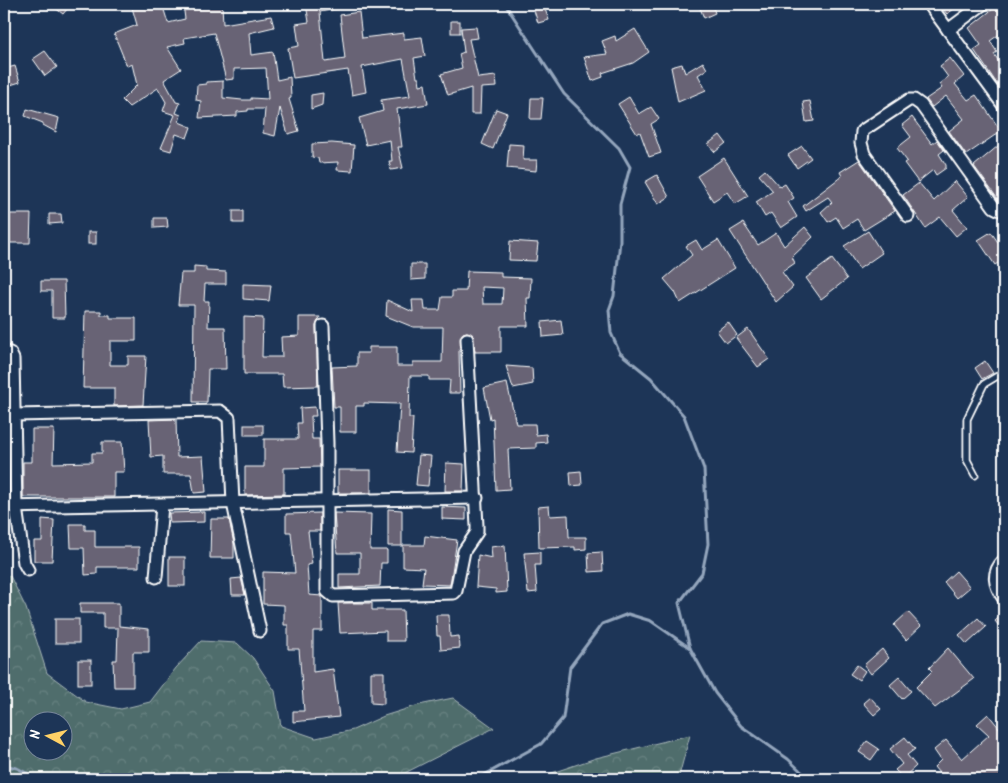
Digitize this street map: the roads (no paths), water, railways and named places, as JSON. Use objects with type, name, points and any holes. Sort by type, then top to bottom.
[{"type":"street","points":[[929,4],[1004,106]]},
{"type":"street","points":[[948,30],[982,4]]},
{"type":"street","points":[[908,216],[864,154],[861,143],[862,131],[910,100],[914,100],[921,105],[994,207],[1000,210],[1004,208]]},
{"type":"street","points":[[323,326],[327,591],[333,596],[454,593],[458,587],[464,551],[477,532],[477,498],[467,339]]},
{"type":"street","points":[[4,352],[10,353],[13,359],[16,507],[24,563],[28,570]]},
{"type":"street","points":[[14,415],[220,411],[229,418],[233,503],[260,630]]},
{"type":"street","points":[[4,507],[477,498]]},
{"type":"street","points":[[156,577],[162,505]]},
{"type":"street","points":[[1004,560],[998,566],[994,575],[995,583],[1004,599]]},
{"type":"lane","points":[[975,475],[967,460],[967,419],[984,384],[1004,372]]},
{"type":"waterway","points":[[505,4],[564,94],[619,148],[630,167],[620,204],[620,241],[614,296],[609,310],[611,333],[620,353],[651,378],[684,416],[704,469],[708,544],[702,573],[679,603],[690,648],[715,693],[741,726],[788,759],[809,779]]},
{"type":"waterway","points":[[477,779],[541,744],[563,718],[570,667],[602,624],[628,614],[651,621],[690,648]]},
{"type":"waterway","points":[[4,765],[17,768],[38,779]]}]
